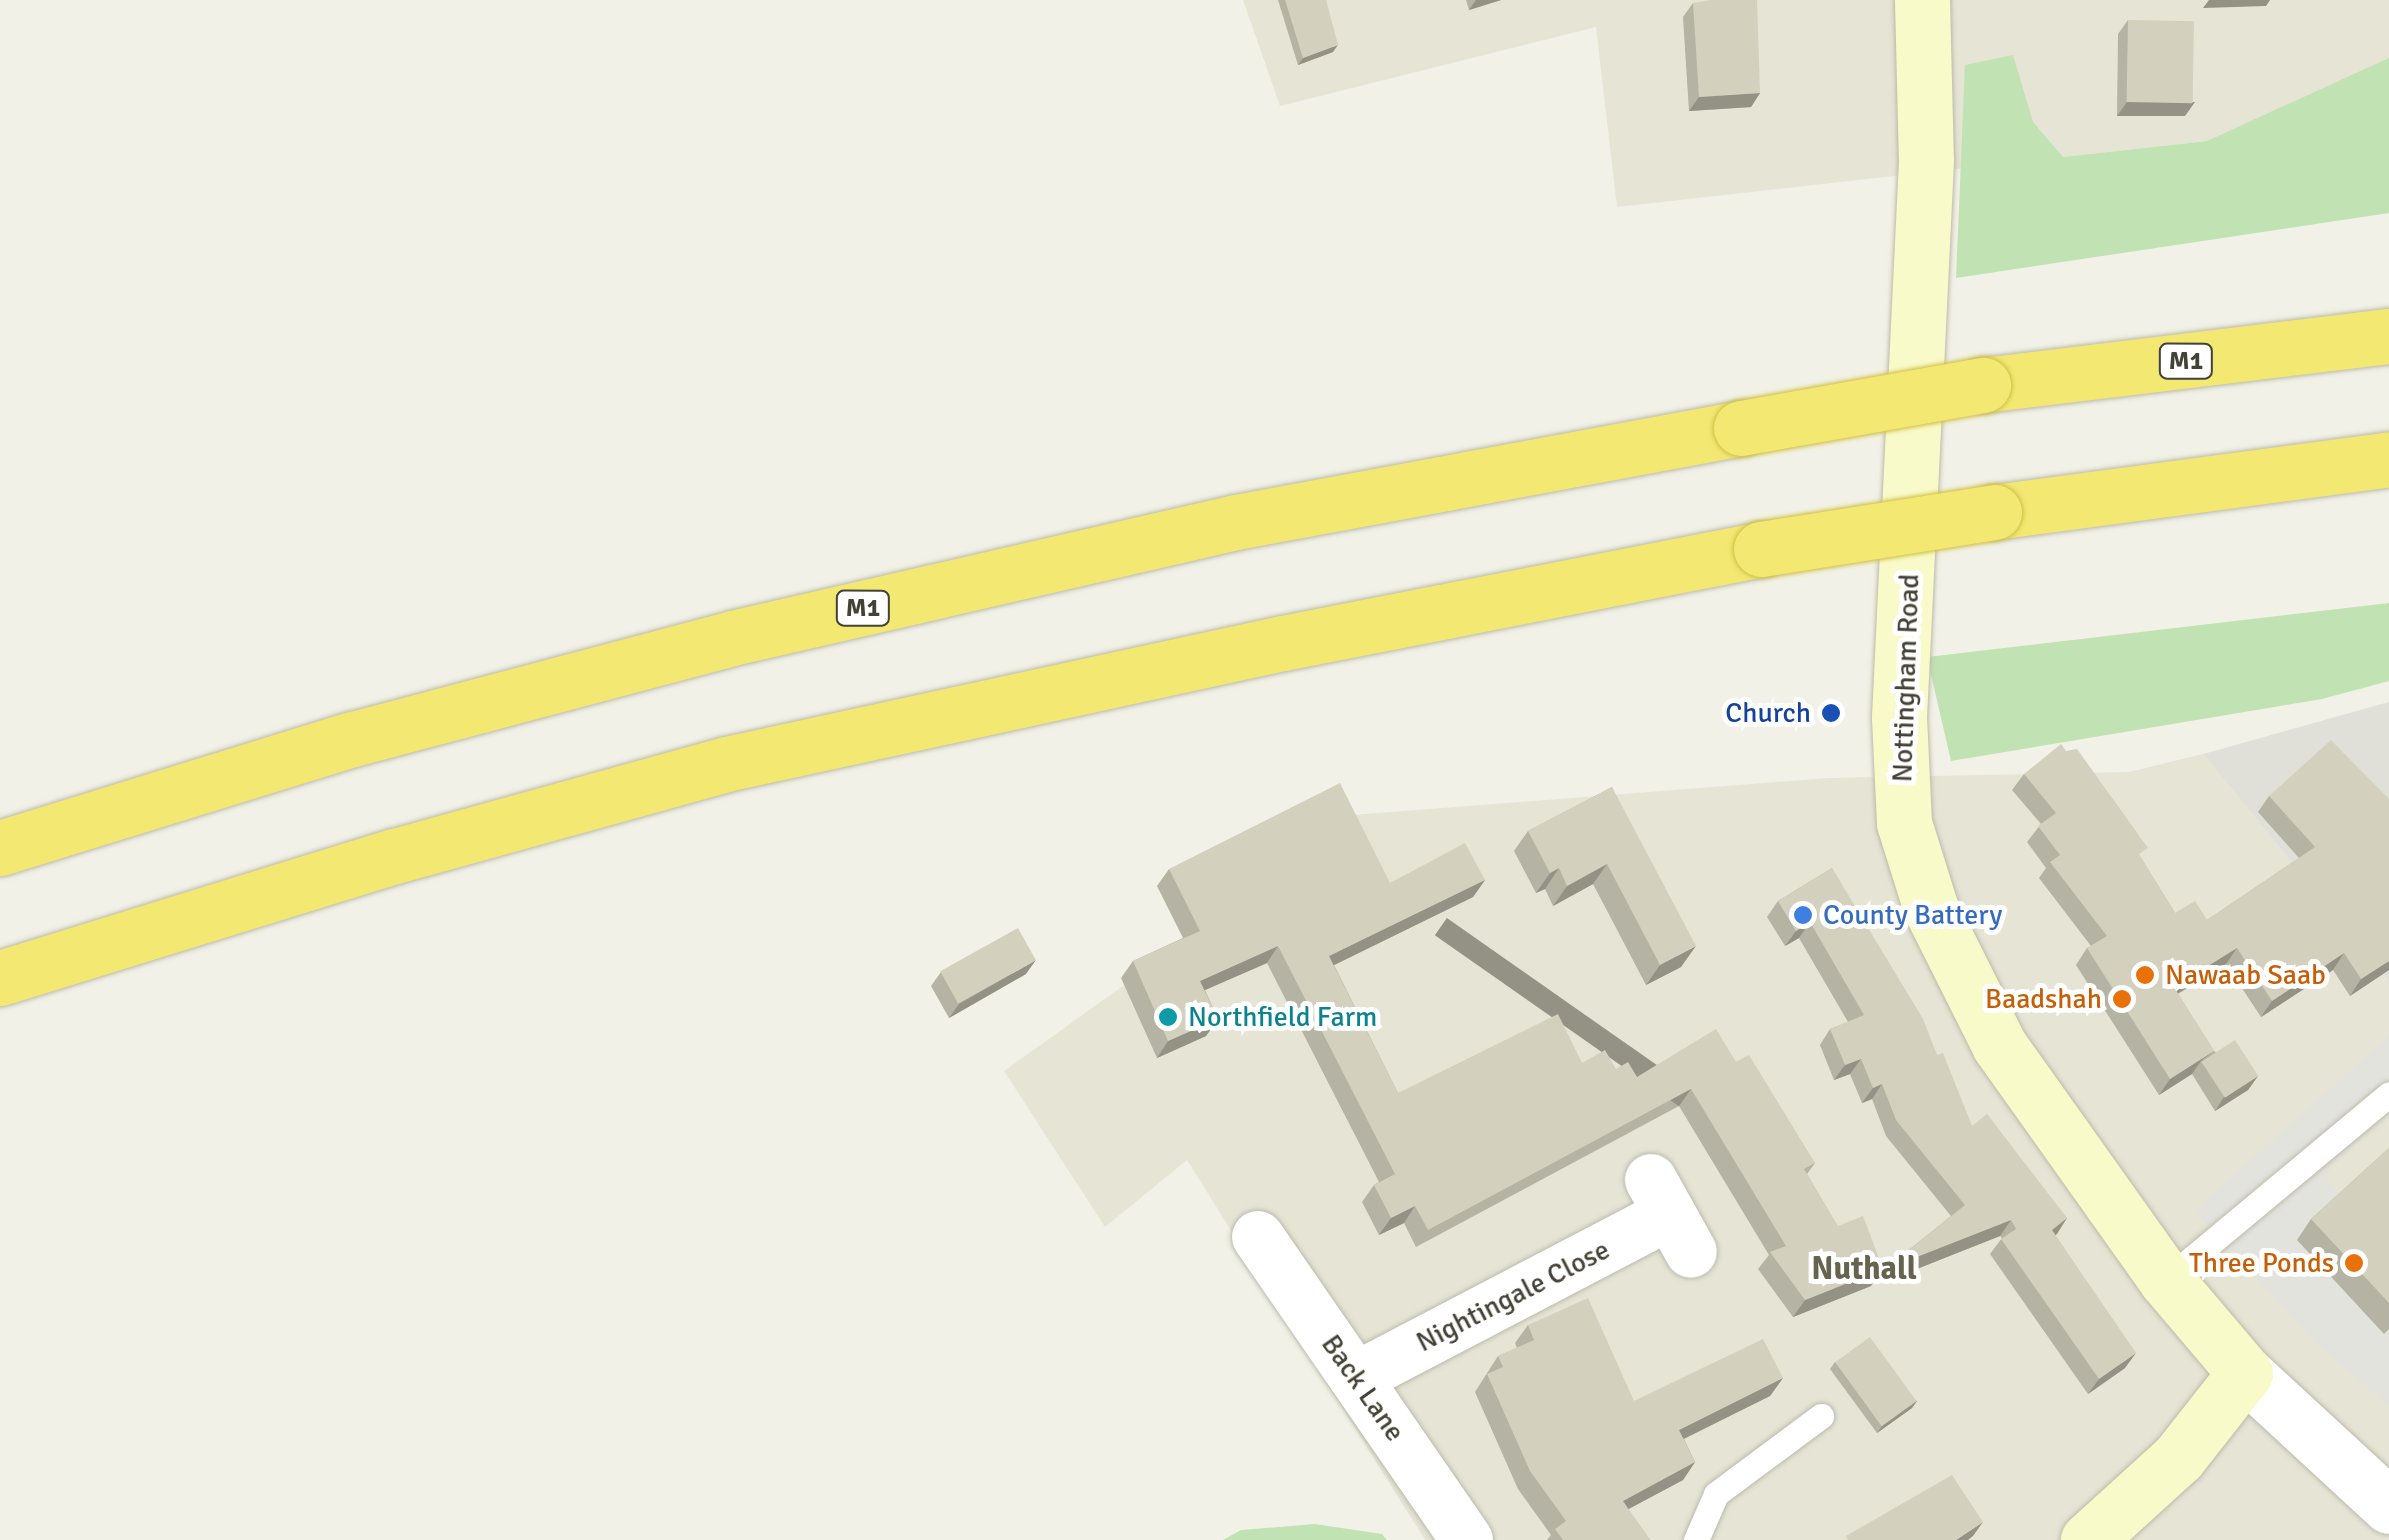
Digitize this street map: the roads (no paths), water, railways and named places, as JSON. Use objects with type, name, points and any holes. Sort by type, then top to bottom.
[{"type":"highway","name":"M1","points":[[0,848],[352,739],[732,638],[1236,522],[1983,385],[2389,336]]},
{"type":"highway","points":[[0,978],[395,856],[726,764],[1283,643],[1762,549],[1994,512],[2389,459]]},
{"type":"main road","name":"Nottingham Road","points":[[1922,0],[1926,161],[1899,717],[1904,823],[1916,874],[1976,1006],[2166,1280],[2246,1373]]},
{"type":"main road","points":[[2088,1540],[2178,1458],[2246,1373]]},
{"type":"street","name":"Nightingale Close","points":[[1356,1378],[1671,1215]]},
{"type":"street","name":"Back Lane","points":[[1258,1237],[1467,1540]]},
{"type":"street","points":[[2246,1373],[2389,1506]]},
{"type":"lane","points":[[2166,1280],[2389,1094]]},
{"type":"lane","points":[[1696,1540],[1716,1494],[1821,1416]]},
{"type":"place","name":"Church","points":[[1831,713]]},
{"type":"place","name":"County Battery","points":[[1803,915]]},
{"type":"place","name":"Nawaab Saab","points":[[2145,975]]},
{"type":"place","name":"Baadshah","points":[[2122,999]]},
{"type":"place","name":"Northfield Farm","points":[[1168,1017]]},
{"type":"place","name":"Three Ponds","points":[[2354,1263]]},
{"type":"district","name":"Nuthall","points":[[1864,1269]]}]
